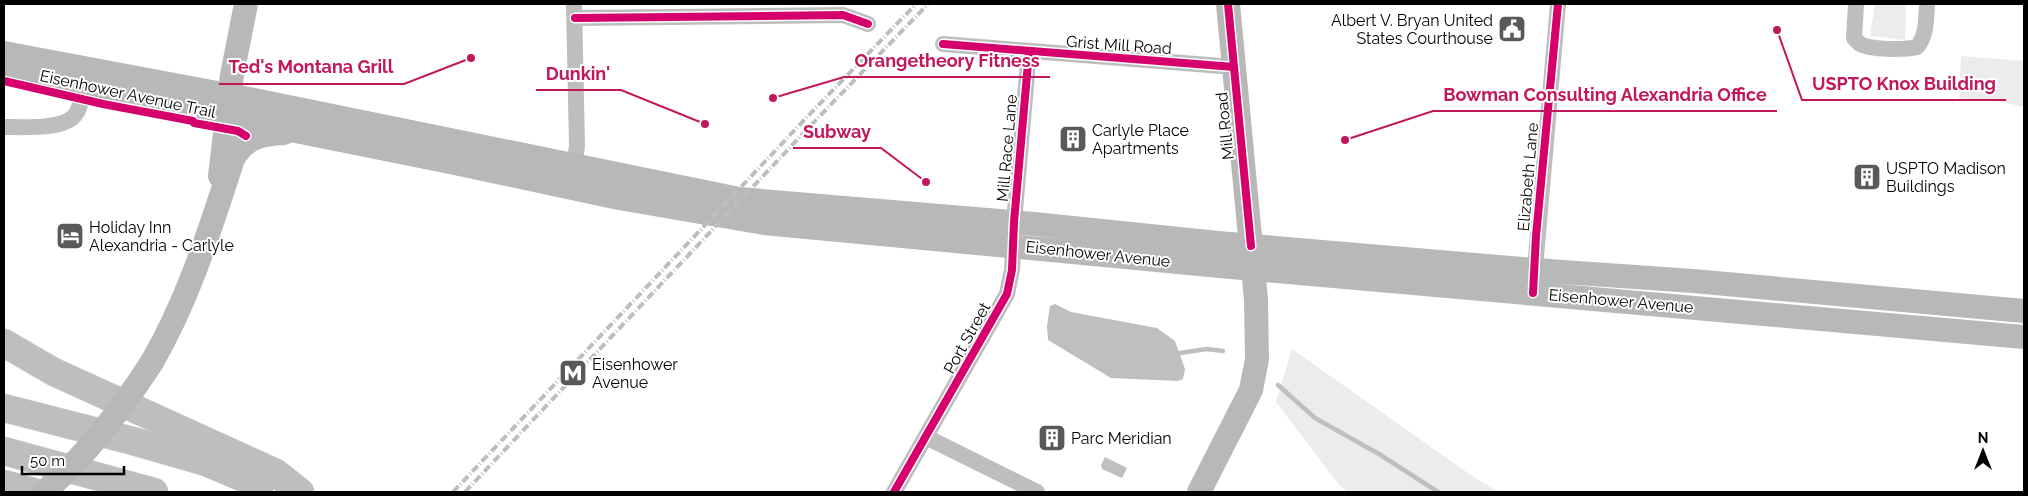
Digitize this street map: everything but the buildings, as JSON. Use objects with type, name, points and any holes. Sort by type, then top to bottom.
[{"type":"highway","points":[[4,344],[89,388],[276,473],[300,492]]},
{"type":"highway","points":[[4,408],[206,462],[280,492]]},
{"type":"highway","points":[[4,451],[154,492]]},
{"type":"highway","points":[[4,484],[34,492]]},
{"type":"main road","points":[[217,205],[221,153],[246,4]]},
{"type":"main road","name":"Mill Road","points":[[1199,492],[1244,406],[1255,376],[1258,323],[1228,4]]},
{"type":"main road","name":"Eisenhower Avenue","points":[[4,53],[228,106],[573,176],[619,198],[764,223],[1014,246],[1252,257],[1534,282],[2024,336]]},
{"type":"main road","name":"Eisenhower Avenue","points":[[4,72],[83,90],[228,106],[315,135],[573,176],[739,200],[1014,222],[1252,257]]},
{"type":"main road","points":[[44,492],[78,461],[104,430],[130,396],[152,362],[181,307],[233,159],[240,148],[249,140],[273,134],[315,135]]},
{"type":"main road","name":"Eisenhower Avenue","points":[[1534,282],[1693,281],[2024,311]]},
{"type":"street","name":"Elizabeth Lane","points":[[1534,282],[1558,4]]},
{"type":"street","points":[[1856,4],[1854,38],[1860,44],[1907,49],[1917,48],[1922,42],[1925,32],[1927,4]]},
{"type":"street","points":[[573,176],[577,146],[575,11],[826,15],[843,16],[868,24]]},
{"type":"street","name":"Grist Mill Road","points":[[944,44],[1234,67]]},
{"type":"street","name":"Mill Race Lane","points":[[1014,246],[1014,222],[1029,52]]},
{"type":"street","points":[[4,127],[66,123],[79,110],[83,90]]},
{"type":"street","name":"Port Street","points":[[894,492],[1007,294],[1014,246]]},
{"type":"street","points":[[926,437],[1037,492]]},
{"type":"shaded area","points":[[1875,4],[1906,4],[1905,40],[1870,36]]},
{"type":"shaded area","points":[[1961,56],[2024,61],[2024,107],[2003,102],[1959,98]]},
{"type":"shaded area","points":[[1055,304],[1071,312],[1157,328],[1175,341],[1185,369],[1183,379],[1178,381],[1111,378],[1048,340],[1047,326],[1050,306]]},
{"type":"shaded area","points":[[1292,349],[1475,478],[1500,492],[1348,492],[1340,486],[1276,402]]},
{"type":"shaded area","points":[[1105,457],[1127,468],[1122,478],[1102,469],[1101,465]]},
{"type":"waterway","points":[[1180,353],[1207,349],[1223,351]]},
{"type":"waterway","points":[[1278,385],[1315,418],[1379,454],[1438,492]]},
{"type":"railway","points":[[453,492],[916,4]]},
{"type":"railway","points":[[465,492],[928,4]]},
{"type":"cycle path","points":[[1228,4],[1251,246]]},
{"type":"cycle path","points":[[1533,293],[1536,236],[1558,4]]},
{"type":"cycle path","points":[[575,18],[843,15],[868,24]]},
{"type":"cycle path","points":[[943,44],[1234,67]]},
{"type":"cycle path","points":[[894,492],[1007,294],[1012,270],[1014,222],[1029,52]]},
{"type":"cycle path","name":"Eisenhower Avenue Trail","points":[[4,81],[103,104],[238,131],[246,136]]},
{"type":"place","name":"Albert V. Bryan United States Courthouse","points":[[1512,29]]},
{"type":"place","name":"USPTO Knox Building","points":[[1777,30]]},
{"type":"place","name":"Ted's Montana Grill","points":[[471,58]]},
{"type":"place","name":"Orangetheory Fitness","points":[[773,98]]},
{"type":"place","name":"Dunkin'","points":[[705,124]]},
{"type":"place","name":"Carlyle Place Apartments","points":[[1073,139]]},
{"type":"place","name":"Bowman Consulting Alexandria Office","points":[[1345,140]]},
{"type":"place","name":"USPTO Madison Buildings","points":[[1867,177]]},
{"type":"place","name":"Subway","points":[[926,182]]},
{"type":"place","name":"Holiday Inn Alexandria - Carlyle","points":[[70,236]]},
{"type":"place","name":"Eisenhower Avenue","points":[[573,373]]},
{"type":"place","name":"Parc Meridian","points":[[1052,438]]}]
